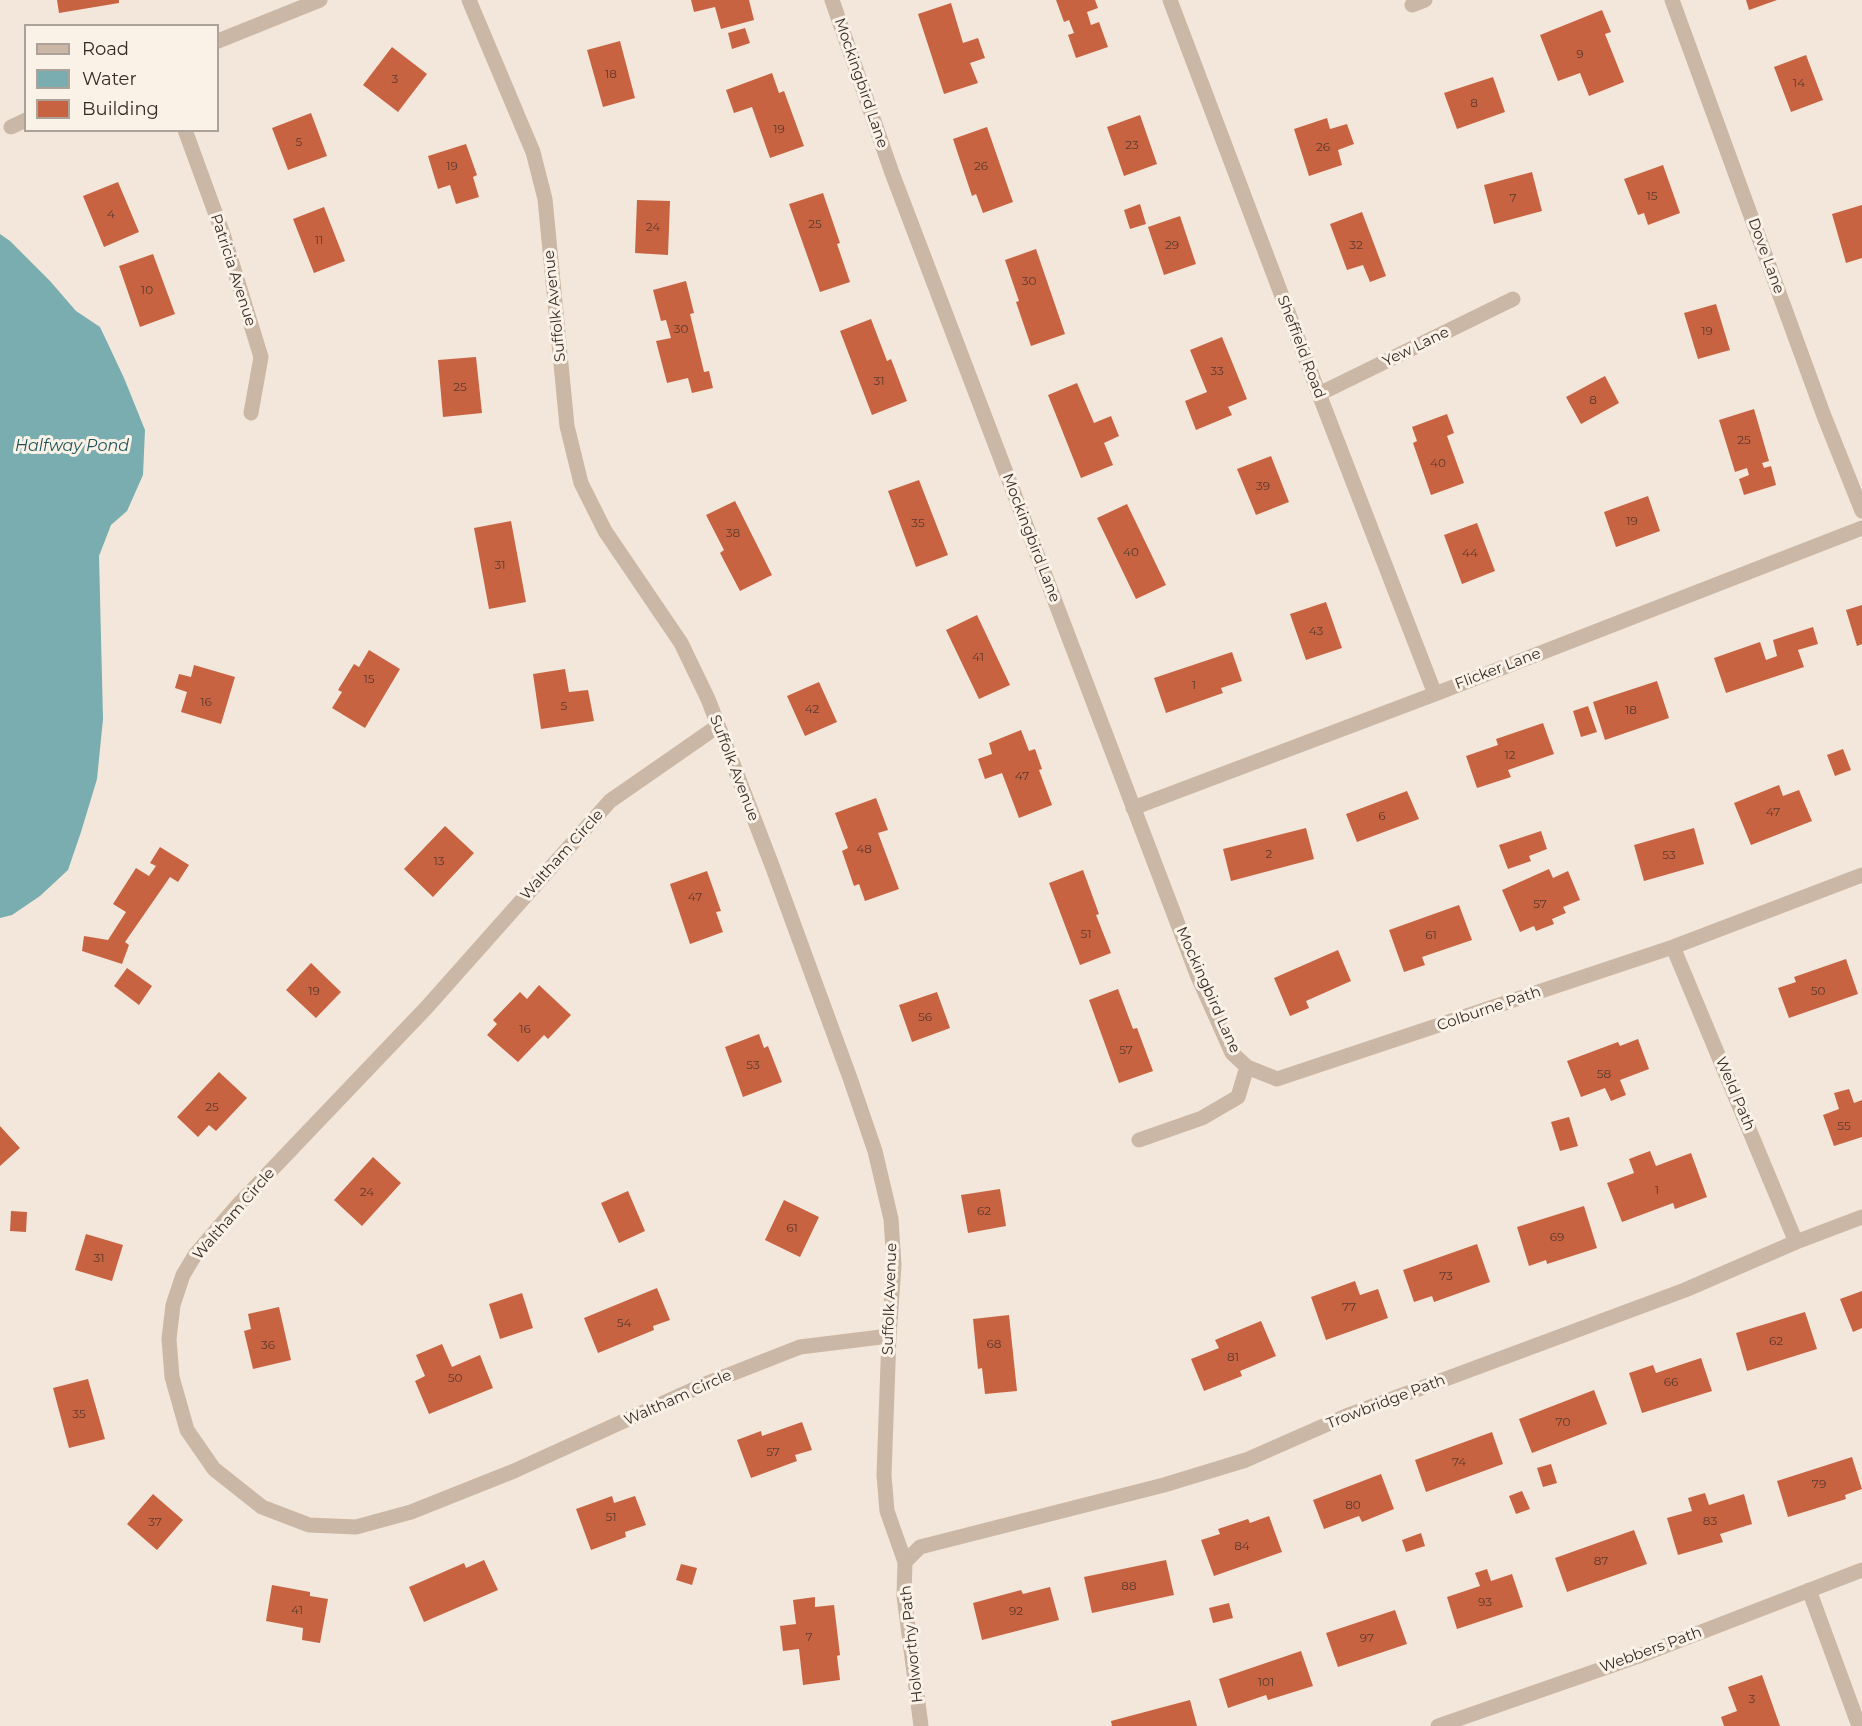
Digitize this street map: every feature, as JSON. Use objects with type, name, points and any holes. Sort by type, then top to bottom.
[{"type":"street","points":[[219,41],[320,0]]},
{"type":"street","name":"Suffolk Avenue","points":[[469,0],[533,152],[545,199],[567,426],[581,483],[605,531],[681,643],[708,699],[777,879],[875,1151],[891,1219],[894,1265],[884,1475],[887,1511],[905,1562]]},
{"type":"street","name":"Mockingbird Lane","points":[[832,0],[892,173],[1198,977],[1232,1053],[1247,1067]]},
{"type":"street","name":"Sheffield Road","points":[[1170,0],[1435,694]]},
{"type":"street","name":"Dove Lane","points":[[1672,0],[1824,416],[1862,511]]},
{"type":"street","points":[[10,127],[24,121]]},
{"type":"street","name":"Patricia Avenue","points":[[186,132],[223,234],[261,357],[251,413]]},
{"type":"street","name":"Yew Lane","points":[[1319,394],[1513,299]]},
{"type":"street","name":"Flicker Lane","points":[[1133,808],[1435,694],[1862,528]]},
{"type":"street","name":"Waltham Circle","points":[[718,726],[610,801],[428,1007],[209,1238],[183,1275],[173,1305],[170,1339],[172,1377],[187,1430],[214,1468],[222,1475],[262,1507],[309,1525],[356,1527],[411,1512],[514,1471],[703,1385],[800,1347],[889,1336]]},
{"type":"street","name":"Colburne Path","points":[[1247,1067],[1277,1079],[1673,947],[1862,875]]},
{"type":"street","name":"Weld Path","points":[[1673,947],[1796,1242]]},
{"type":"street","points":[[1139,1140],[1202,1118],[1238,1097],[1247,1067]]},
{"type":"street","name":"Trowbridge Path","points":[[905,1562],[920,1547],[928,1544],[1164,1485],[1246,1460],[1346,1416],[1685,1290],[1796,1242],[1862,1217]]},
{"type":"street","name":"Holworthy Path","points":[[905,1562],[904,1596],[921,1726]]},
{"type":"street","name":"Webbers Path","points":[[1438,1726],[1639,1656],[1862,1570]]},
{"type":"street","points":[[1809,1590],[1859,1726]]},
{"type":"water","name":"Halfway Pond","points":[[0,234],[50,281],[76,311],[100,327],[145,430],[143,475],[127,511],[111,525],[99,556],[103,719],[97,779],[68,870],[40,896],[12,915],[0,918]]},
{"type":"building","points":[[57,0],[119,0],[119,3],[59,13]]},
{"type":"building","points":[[691,0],[749,0],[754,20],[721,29],[715,7],[694,12]]},
{"type":"building","points":[[1056,0],[1095,0],[1098,8],[1087,12],[1091,25],[1099,22],[1108,47],[1076,58],[1068,35],[1074,33],[1069,20],[1064,22]]},
{"type":"building","points":[[1746,0],[1777,0],[1749,10]]},
{"type":"building","points":[[951,3],[963,43],[978,38],[985,58],[970,63],[978,83],[944,94],[918,14]]},
{"type":"building","points":[[1602,10],[1611,32],[1605,34],[1624,82],[1589,96],[1580,73],[1558,81],[1540,35]]},
{"type":"building","points":[[745,28],[750,43],[732,49],[728,33]]},
{"type":"building","points":[[620,41],[635,98],[603,107],[587,50]]},
{"type":"building","points":[[392,47],[427,74],[398,112],[363,85]]},
{"type":"building","points":[[1806,55],[1823,100],[1791,112],[1774,67]]},
{"type":"building","points":[[772,73],[779,93],[784,91],[804,146],[770,158],[752,107],[734,113],[726,90]]},
{"type":"building","points":[[1493,77],[1505,112],[1457,129],[1444,93]]},
{"type":"building","points":[[311,113],[327,156],[288,170],[272,128]]},
{"type":"building","points":[[1140,115],[1157,164],[1124,176],[1107,127]]},
{"type":"building","points":[[1327,118],[1330,129],[1347,124],[1354,144],[1338,150],[1342,165],[1309,176],[1294,129]]},
{"type":"building","points":[[987,127],[1013,202],[983,213],[976,194],[972,196],[953,139]]},
{"type":"building","points":[[466,144],[477,175],[473,177],[479,197],[456,204],[450,185],[438,189],[428,156]]},
{"type":"building","points":[[1663,165],[1680,213],[1648,225],[1644,213],[1638,215],[1624,179]]},
{"type":"building","points":[[1532,172],[1542,211],[1494,224],[1484,185]]},
{"type":"building","points":[[118,182],[139,232],[104,247],[83,196]]},
{"type":"building","points":[[823,193],[850,282],[820,292],[789,204]]},
{"type":"building","points":[[637,200],[670,201],[668,255],[635,253]]},
{"type":"building","points":[[1140,204],[1146,224],[1130,229],[1124,210]]},
{"type":"building","points":[[1862,205],[1862,258],[1846,263],[1832,214]]},
{"type":"building","points":[[324,207],[345,261],[314,273],[293,219]]},
{"type":"building","points":[[1362,212],[1386,276],[1370,282],[1363,265],[1347,270],[1330,224]]},
{"type":"building","points":[[1180,216],[1196,264],[1164,275],[1148,227]]},
{"type":"building","points":[[1036,249],[1065,334],[1031,346],[1005,260]]},
{"type":"building","points":[[153,254],[175,314],[140,327],[119,266]]},
{"type":"building","points":[[686,281],[694,313],[690,314],[704,372],[709,371],[713,388],[692,393],[688,378],[667,383],[656,341],[671,338],[666,320],[661,321],[653,290]]},
{"type":"building","points":[[1716,304],[1730,350],[1698,359],[1684,313]]},
{"type":"building","points":[[871,319],[887,361],[891,359],[907,401],[872,415],[840,331]]},
{"type":"building","points":[[1222,337],[1247,399],[1228,407],[1232,415],[1196,430],[1185,401],[1207,392],[1190,350]]},
{"type":"building","points":[[476,357],[482,413],[443,417],[438,360]]},
{"type":"building","points":[[1605,376],[1619,403],[1581,424],[1566,397]]},
{"type":"building","points":[[1077,383],[1094,423],[1111,416],[1119,436],[1104,443],[1113,465],[1081,478],[1048,395]]},
{"type":"building","points":[[1754,409],[1769,461],[1762,463],[1764,468],[1771,466],[1776,485],[1744,495],[1739,479],[1749,475],[1747,468],[1735,472],[1719,420]]},
{"type":"building","points":[[1447,414],[1454,433],[1447,436],[1464,483],[1431,495],[1413,443],[1417,441],[1412,427]]},
{"type":"building","points":[[1271,456],[1289,502],[1256,515],[1237,469]]},
{"type":"building","points":[[919,480],[948,555],[916,567],[888,491]]},
{"type":"building","points":[[1648,496],[1660,531],[1616,547],[1604,512]]},
{"type":"building","points":[[735,501],[772,575],[740,591],[720,553],[724,550],[706,515]]},
{"type":"building","points":[[1127,504],[1166,585],[1136,599],[1097,518]]},
{"type":"building","points":[[511,521],[526,602],[489,609],[474,528]]},
{"type":"building","points":[[1477,523],[1495,571],[1462,584],[1444,535]]},
{"type":"building","points":[[1326,602],[1342,648],[1306,660],[1290,614]]},
{"type":"building","points":[[1862,605],[1862,644],[1857,646],[1846,610]]},
{"type":"building","points":[[977,615],[1010,685],[979,699],[946,630]]},
{"type":"building","points":[[1813,627],[1818,644],[1798,650],[1804,667],[1726,693],[1714,658],[1760,642],[1766,660],[1777,656],[1773,640]]},
{"type":"building","points":[[369,650],[400,669],[365,728],[332,708],[342,692],[338,690],[354,664],[359,667]]},
{"type":"building","points":[[1232,652],[1242,681],[1221,688],[1223,693],[1166,713],[1154,678]]},
{"type":"building","points":[[194,665],[235,677],[221,724],[181,712],[187,692],[175,688],[179,674],[191,677]]},
{"type":"building","points":[[565,669],[569,692],[588,690],[594,721],[541,729],[533,674]]},
{"type":"building","points":[[1657,681],[1669,718],[1605,740],[1593,702]]},
{"type":"building","points":[[819,682],[837,722],[805,736],[787,696]]},
{"type":"building","points":[[1588,706],[1597,732],[1581,737],[1573,711]]},
{"type":"building","points":[[1543,723],[1554,754],[1508,770],[1511,777],[1477,788],[1466,756],[1498,745],[1496,739]]},
{"type":"building","points":[[1021,730],[1029,751],[1035,749],[1042,769],[1039,770],[1052,805],[1019,818],[1002,773],[985,779],[978,759],[992,754],[989,743]]},
{"type":"building","points":[[1843,749],[1851,770],[1835,776],[1827,755]]},
{"type":"building","points":[[1779,785],[1783,796],[1799,790],[1812,821],[1751,845],[1734,803]]},
{"type":"building","points":[[1407,791],[1419,819],[1357,842],[1346,814]]},
{"type":"building","points":[[876,798],[888,830],[878,833],[899,889],[865,901],[859,884],[854,886],[842,851],[848,848],[835,813]]},
{"type":"building","points":[[445,826],[474,853],[433,897],[404,869]]},
{"type":"building","points":[[1306,828],[1314,859],[1231,881],[1223,849]]},
{"type":"building","points":[[1694,828],[1704,864],[1644,881],[1634,845]]},
{"type":"building","points":[[1541,831],[1547,849],[1529,856],[1531,861],[1508,869],[1499,845]]},
{"type":"building","points":[[160,847],[189,865],[178,882],[170,877],[125,942],[129,945],[122,964],[82,951],[84,936],[108,940],[126,912],[113,904],[136,868],[149,876],[156,866],[150,863]]},
{"type":"building","points":[[1549,869],[1553,878],[1568,871],[1580,900],[1563,907],[1566,913],[1552,919],[1554,924],[1536,931],[1534,926],[1520,932],[1502,890]]},
{"type":"building","points":[[1083,870],[1099,914],[1096,915],[1111,953],[1080,965],[1049,883]]},
{"type":"building","points":[[707,871],[721,911],[716,912],[723,932],[690,944],[670,884]]},
{"type":"building","points":[[1459,905],[1472,940],[1422,957],[1425,965],[1404,972],[1389,930]]},
{"type":"building","points":[[1338,950],[1351,981],[1306,1001],[1309,1008],[1290,1016],[1274,978]]},
{"type":"building","points":[[1846,959],[1858,994],[1789,1018],[1778,988],[1796,982],[1794,977]]},
{"type":"building","points":[[311,963],[341,992],[316,1018],[286,990]]},
{"type":"building","points":[[127,968],[152,986],[139,1005],[114,986]]},
{"type":"building","points":[[539,985],[571,1015],[548,1039],[544,1035],[518,1062],[487,1035],[497,1024],[493,1020],[520,992],[527,999]]},
{"type":"building","points":[[1118,989],[1133,1029],[1137,1028],[1153,1071],[1119,1083],[1089,1000]]},
{"type":"building","points":[[937,992],[950,1028],[912,1042],[899,1005]]},
{"type":"building","points":[[759,1034],[764,1048],[768,1046],[782,1082],[743,1097],[725,1047]]},
{"type":"building","points":[[1638,1039],[1649,1069],[1620,1080],[1626,1095],[1611,1101],[1605,1088],[1581,1097],[1567,1061],[1618,1042],[1620,1046]]},
{"type":"building","points":[[219,1072],[247,1098],[216,1131],[209,1125],[198,1137],[177,1117]]},
{"type":"building","points":[[1849,1089],[1854,1103],[1862,1100],[1862,1137],[1834,1146],[1823,1115],[1839,1109],[1834,1093]]},
{"type":"building","points":[[1569,1117],[1578,1146],[1560,1151],[1551,1122]]},
{"type":"building","points":[[0,1126],[20,1148],[0,1166]]},
{"type":"building","points":[[1650,1151],[1656,1166],[1691,1153],[1707,1197],[1675,1209],[1673,1203],[1622,1222],[1607,1183],[1634,1173],[1629,1159]]},
{"type":"building","points":[[373,1157],[401,1183],[362,1226],[334,1200]]},
{"type":"building","points":[[1000,1189],[1006,1226],[968,1233],[961,1195]]},
{"type":"building","points":[[628,1191],[645,1231],[619,1243],[601,1203]]},
{"type":"building","points":[[784,1200],[819,1217],[800,1257],[765,1240]]},
{"type":"building","points":[[1584,1206],[1597,1248],[1547,1264],[1546,1260],[1529,1266],[1517,1227]]},
{"type":"building","points":[[11,1211],[27,1212],[26,1232],[10,1231]]},
{"type":"building","points":[[86,1234],[123,1245],[112,1281],[75,1270]]},
{"type":"building","points":[[1477,1244],[1490,1282],[1434,1302],[1432,1296],[1414,1302],[1403,1270]]},
{"type":"building","points":[[1355,1281],[1360,1295],[1378,1289],[1388,1318],[1326,1340],[1311,1297]]},
{"type":"building","points":[[657,1288],[670,1320],[653,1326],[654,1330],[598,1353],[584,1318]]},
{"type":"building","points":[[1862,1291],[1862,1328],[1853,1332],[1840,1299]]},
{"type":"building","points":[[522,1293],[533,1328],[500,1339],[489,1304]]},
{"type":"building","points":[[279,1307],[291,1360],[253,1369],[244,1331],[251,1329],[248,1314]]},
{"type":"building","points":[[1805,1312],[1817,1349],[1747,1371],[1736,1333]]},
{"type":"building","points":[[1009,1315],[1017,1391],[985,1394],[982,1368],[978,1369],[973,1319]]},
{"type":"building","points":[[1261,1321],[1276,1356],[1240,1371],[1242,1376],[1204,1391],[1191,1359],[1219,1348],[1215,1340]]},
{"type":"building","points":[[442,1344],[452,1367],[480,1355],[493,1388],[429,1414],[415,1381],[425,1376],[416,1355]]},
{"type":"building","points":[[1701,1358],[1712,1391],[1642,1413],[1629,1373],[1653,1365],[1656,1373]]},
{"type":"building","points":[[88,1379],[105,1439],[69,1448],[53,1388]]},
{"type":"building","points":[[1594,1390],[1607,1424],[1532,1453],[1519,1419]]},
{"type":"building","points":[[802,1422],[812,1450],[795,1455],[797,1461],[751,1478],[737,1440],[761,1431],[762,1436]]},
{"type":"building","points":[[1492,1432],[1503,1464],[1426,1492],[1415,1460]]},
{"type":"building","points":[[1852,1457],[1862,1489],[1845,1495],[1846,1499],[1788,1517],[1777,1481]]},
{"type":"building","points":[[1551,1464],[1557,1483],[1543,1487],[1537,1468]]},
{"type":"building","points":[[1381,1474],[1394,1509],[1362,1522],[1359,1516],[1324,1529],[1313,1500]]},
{"type":"building","points":[[1522,1491],[1530,1509],[1516,1514],[1509,1496]]},
{"type":"building","points":[[1705,1493],[1709,1505],[1744,1494],[1752,1524],[1720,1534],[1723,1542],[1678,1555],[1667,1518],[1692,1511],[1688,1498]]},
{"type":"building","points":[[153,1494],[183,1520],[157,1550],[127,1524]]},
{"type":"building","points":[[612,1496],[614,1503],[635,1496],[646,1525],[625,1532],[626,1537],[591,1550],[576,1509]]},
{"type":"building","points":[[1269,1516],[1282,1552],[1214,1576],[1201,1540],[1220,1534],[1218,1529],[1248,1519],[1250,1523]]},
{"type":"building","points":[[1634,1530],[1647,1564],[1567,1592],[1555,1558]]},
{"type":"building","points":[[1421,1533],[1425,1546],[1406,1552],[1402,1540]]},
{"type":"building","points":[[484,1560],[498,1590],[424,1622],[409,1587],[464,1563],[466,1568]]},
{"type":"building","points":[[1166,1560],[1174,1595],[1092,1613],[1084,1577]]},
{"type":"building","points":[[681,1564],[697,1568],[692,1585],[676,1580]]},
{"type":"building","points":[[1487,1569],[1491,1581],[1512,1574],[1523,1607],[1457,1629],[1447,1597],[1480,1586],[1475,1573]]},
{"type":"building","points":[[272,1585],[310,1592],[310,1596],[328,1599],[320,1643],[302,1640],[303,1628],[266,1621]]},
{"type":"building","points":[[1050,1587],[1059,1620],[982,1640],[973,1603],[1021,1590],[1023,1594]]},
{"type":"building","points":[[815,1597],[815,1607],[834,1605],[840,1655],[837,1656],[840,1680],[803,1685],[799,1649],[783,1651],[780,1626],[796,1624],[793,1600]]},
{"type":"building","points":[[1229,1603],[1233,1618],[1213,1623],[1209,1608]]},
{"type":"building","points":[[1395,1610],[1407,1644],[1338,1667],[1326,1633]]},
{"type":"building","points":[[1301,1651],[1313,1686],[1268,1700],[1266,1695],[1228,1708],[1219,1679]]},
{"type":"building","points":[[1762,1675],[1780,1726],[1724,1726],[1721,1717],[1737,1711],[1728,1687]]},
{"type":"building","points":[[1190,1700],[1197,1726],[1112,1726],[1111,1721]]}]
